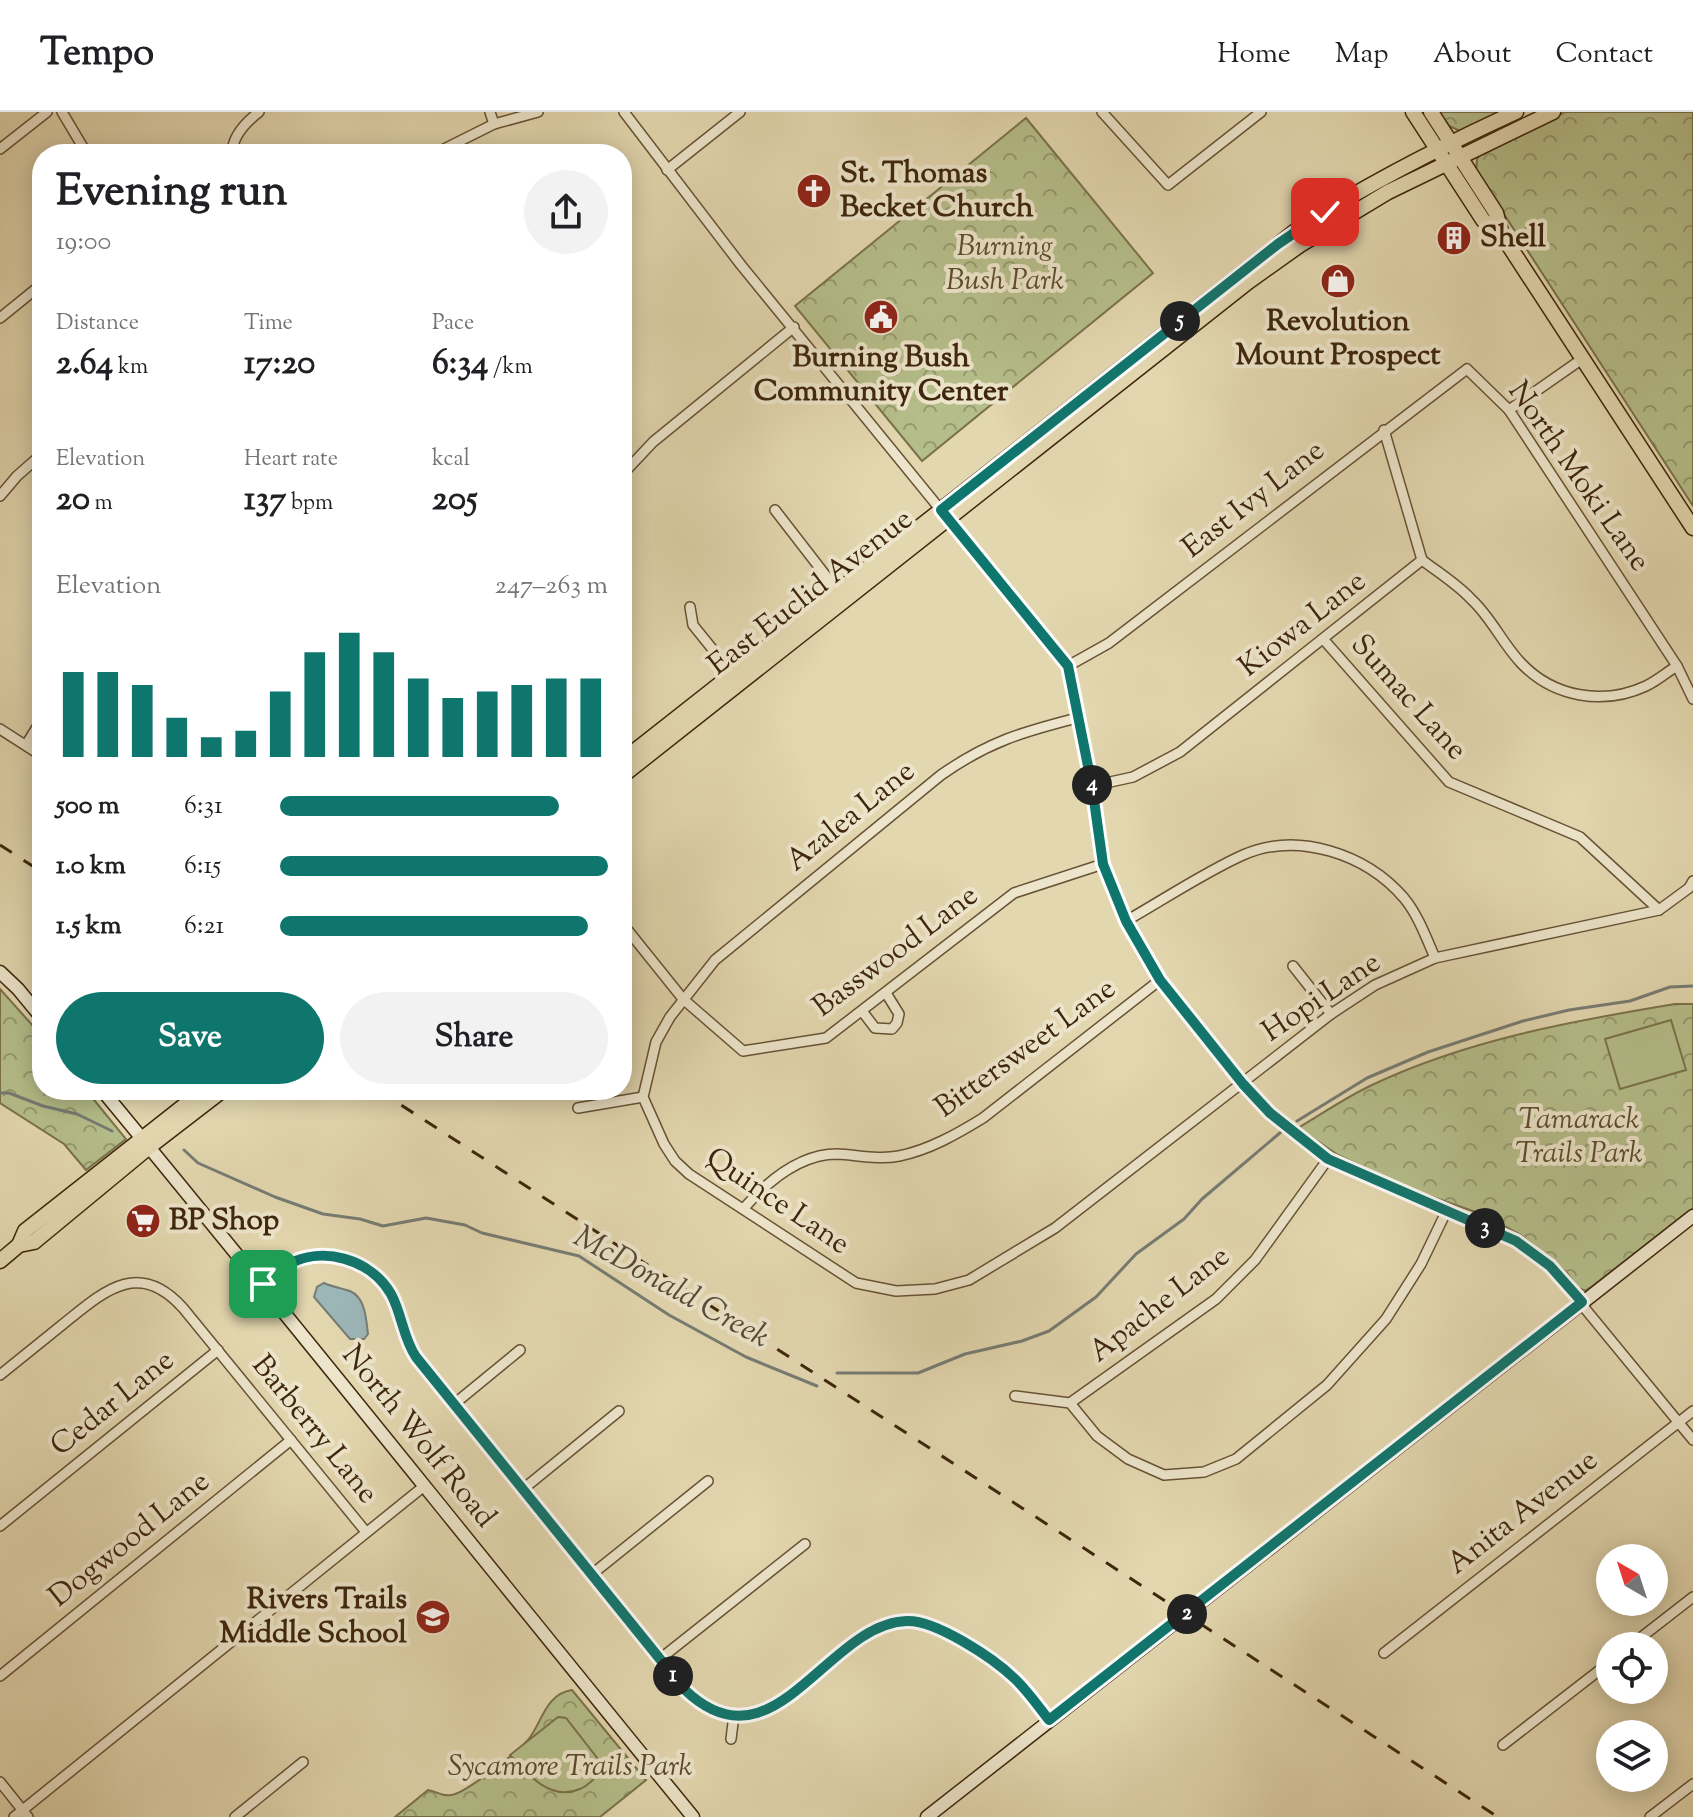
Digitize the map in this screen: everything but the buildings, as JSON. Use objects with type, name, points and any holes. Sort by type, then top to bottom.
[{"type":"main road","points":[[1413,112],[1483,220],[1502,235]]},
{"type":"main road","points":[[1431,112],[1496,213],[1502,235],[1693,528]]},
{"type":"main road","name":"East Euclid Avenue","points":[[632,754],[842,595],[1302,226],[1436,149],[1516,112]]},
{"type":"main road","name":"East Euclid Avenue","points":[[944,514],[1300,245],[1444,163],[1553,112]]},
{"type":"main road","name":"East Euclid Avenue","points":[[632,767],[736,678]]},
{"type":"main road","points":[[0,972],[32,1006]]},
{"type":"main road","name":"North Wolf Road","points":[[110,1100],[263,1284],[423,1487],[693,1817]]},
{"type":"main road","points":[[0,1261],[19,1245],[34,1242],[193,1100]]},
{"type":"main road","points":[[145,1142],[208,1100]]},
{"type":"main road","points":[[927,1817],[1693,1216]]},
{"type":"street","points":[[0,149],[47,112]]},
{"type":"street","points":[[62,112],[81,144]]},
{"type":"street","points":[[234,144],[244,124],[259,112]]},
{"type":"street","points":[[490,112],[494,124]]},
{"type":"street","points":[[454,144],[494,124],[538,112]]},
{"type":"street","points":[[624,112],[667,170],[1068,666],[1092,786],[1103,864],[1126,921],[1160,980],[1243,1084],[1270,1113],[1328,1159],[1516,1241],[1550,1266],[1693,1440]]},
{"type":"street","points":[[667,170],[740,112]]},
{"type":"street","points":[[1102,112],[1168,185],[1261,112]]},
{"type":"street","points":[[0,318],[32,292]]},
{"type":"street","points":[[632,464],[653,442],[794,327]]},
{"type":"street","points":[[1509,410],[1582,359]]},
{"type":"street","name":"North Moki Lane","points":[[1467,369],[1509,410],[1677,666],[1693,699]]},
{"type":"street","name":"East Ivy Lane","points":[[1068,666],[1109,643],[1467,369]]},
{"type":"street","points":[[1384,430],[1422,560],[1471,598],[1520,662],[1548,685],[1583,697],[1617,696],[1647,686],[1677,666]]},
{"type":"street","points":[[0,496],[32,464]]},
{"type":"street","points":[[775,510],[842,595]]},
{"type":"street","name":"Kiowa Lane","points":[[1092,786],[1133,777],[1180,752],[1422,560]]},
{"type":"street","points":[[690,607],[693,625],[736,678]]},
{"type":"street","name":"Sumac Lane","points":[[1324,640],[1449,782],[1580,837],[1659,910]]},
{"type":"street","name":"Azalea Lane","points":[[683,999],[715,960],[941,775],[996,741],[1077,718]]},
{"type":"street","points":[[0,729],[32,749]]},
{"type":"street","points":[[26,745],[32,735]]},
{"type":"street","points":[[1126,921],[1243,855],[1271,847],[1301,846],[1328,850],[1357,861],[1381,877],[1411,908],[1435,958]]},
{"type":"street","name":"Basswood Lane","points":[[632,935],[683,999],[743,1051],[826,1038],[1014,893],[1103,864]]},
{"type":"street","name":"Hopi Lane","points":[[935,1289],[969,1280],[1055,1228],[1331,1014],[1375,985],[1435,958],[1659,910],[1689,888],[1693,881]]},
{"type":"street","points":[[1293,966],[1331,1014]]},
{"type":"street","name":"Bittersweet Lane","points":[[744,1208],[763,1186],[813,1158],[836,1154],[863,1158],[899,1156],[953,1136],[983,1118],[1160,980]]},
{"type":"street","points":[[862,1011],[875,1028],[892,1029],[899,1014],[886,993]]},
{"type":"street","points":[[632,1099],[643,1097],[656,1042],[683,999]]},
{"type":"street","name":"Quince Lane","points":[[643,1097],[655,1127],[675,1161],[689,1174],[856,1283],[896,1291],[935,1289]]},
{"type":"street","points":[[578,1108],[625,1100]]},
{"type":"street","name":"Apache Lane","points":[[1070,1403],[1216,1299],[1255,1260],[1328,1159]]},
{"type":"street","points":[[1015,1396],[1070,1403],[1097,1436],[1117,1452],[1164,1475],[1204,1472],[1236,1459],[1327,1385],[1386,1319],[1421,1264],[1447,1210]]},
{"type":"street","points":[[263,1284],[288,1265],[306,1258],[336,1256],[364,1267],[389,1292],[410,1349],[692,1697],[718,1711],[734,1715],[756,1713],[779,1704],[858,1641],[905,1616],[937,1628],[1000,1667],[1019,1683],[1049,1720]]},
{"type":"street","name":"Barberry Lane","points":[[0,1375],[101,1294],[125,1283],[150,1284],[169,1294],[218,1350],[366,1532]]},
{"type":"street","name":"Cedar Lane","points":[[0,1526],[218,1350]]},
{"type":"street","points":[[453,1405],[520,1350]]},
{"type":"street","points":[[522,1490],[619,1411]]},
{"type":"street","name":"Anita Avenue","points":[[1384,1653],[1693,1411]]},
{"type":"street","name":"Dogwood Lane","points":[[0,1676],[291,1440]]},
{"type":"street","points":[[591,1575],[708,1481]]},
{"type":"street","points":[[14,1817],[25,1813],[423,1487]]},
{"type":"street","points":[[660,1659],[805,1544]]},
{"type":"street","points":[[1648,1632],[1693,1597]]},
{"type":"street","points":[[1503,1745],[1596,1673]]},
{"type":"street","points":[[731,1739],[734,1715]]},
{"type":"street","points":[[235,1817],[303,1762]]},
{"type":"street","points":[[0,1782],[25,1813]]},
{"type":"street","points":[[1650,1817],[1693,1784]]},
{"type":"green space","points":[[1438,112],[1504,112],[1460,131],[1449,126]]},
{"type":"green space","points":[[1565,112],[1693,112],[1693,506],[1476,171],[1477,159],[1483,150]]},
{"type":"green space","name":"Burning Bush Park","points":[[1026,118],[1153,273],[922,461],[795,306]]},
{"type":"green space","points":[[0,989],[32,1025],[32,1100],[94,1100],[126,1139],[86,1170],[64,1144],[0,1103]]},
{"type":"green space","name":"Tamarack Trails Park","points":[[1675,1004],[1693,1004],[1693,1208],[1586,1291],[1578,1288],[1567,1273],[1521,1235],[1484,1215],[1407,1188],[1338,1155],[1298,1128],[1362,1090],[1445,1056],[1559,1025]]},
{"type":"green space","points":[[1671,1020],[1686,1070],[1620,1089],[1605,1039]]},
{"type":"green space","name":"Sycamore Trails Park","points":[[572,1690],[646,1780],[600,1817],[395,1817],[428,1790],[451,1795],[479,1780],[528,1740],[556,1697]]},
{"type":"green space","points":[[558,1717],[566,1718],[605,1768],[587,1785],[569,1792],[559,1792],[540,1784],[510,1755]]},
{"type":"water","points":[[324,1283],[350,1291],[359,1299],[368,1334],[364,1339],[350,1339],[314,1297],[317,1287]]},
{"type":"waterway","name":"McDonald Creek","points":[[1297,1121],[1367,1078],[1428,1052],[1523,1021],[1630,1001],[1670,987],[1693,986]]},
{"type":"waterway","name":"McDonald Creek","points":[[0,1093],[77,1114],[112,1131]]},
{"type":"waterway","name":"McDonald Creek","points":[[837,1373],[918,1373],[965,1354],[1022,1341],[1049,1331],[1096,1297],[1136,1254],[1184,1219],[1202,1199],[1281,1132]]},
{"type":"waterway","name":"McDonald Creek","points":[[184,1150],[198,1163],[323,1214],[383,1226],[426,1218],[465,1225],[482,1233],[579,1256],[669,1315],[746,1357],[817,1386]]},
{"type":"railway","points":[[0,845],[32,866]]},
{"type":"railway","points":[[393,1100],[1498,1817]]},
{"type":"place","name":"St. Thomas Becket Church","points":[[814,191]]},
{"type":"place","name":"Shell","points":[[1454,238]]},
{"type":"place","name":"Revolution Mount Prospect","points":[[1338,281]]},
{"type":"place","name":"Burning Bush Community Center","points":[[881,317]]},
{"type":"place","name":"BP Shop","points":[[143,1221]]},
{"type":"place","name":"Rivers Trails Middle School","points":[[433,1617]]},
{"type":"route","points":[[263,1284],[288,1265],[317,1256],[345,1258],[373,1273],[389,1292],[407,1342],[416,1357],[685,1690],[702,1703],[734,1715],[767,1709],[779,1704],[875,1630],[905,1621],[927,1624],[948,1633],[1000,1667],[1019,1683],[1049,1720],[1582,1302],[1550,1266],[1516,1241],[1328,1159],[1270,1113],[1243,1084],[1160,980],[1126,921],[1103,864],[1092,786],[1068,666],[941,510],[1278,244],[1325,212]]}]
